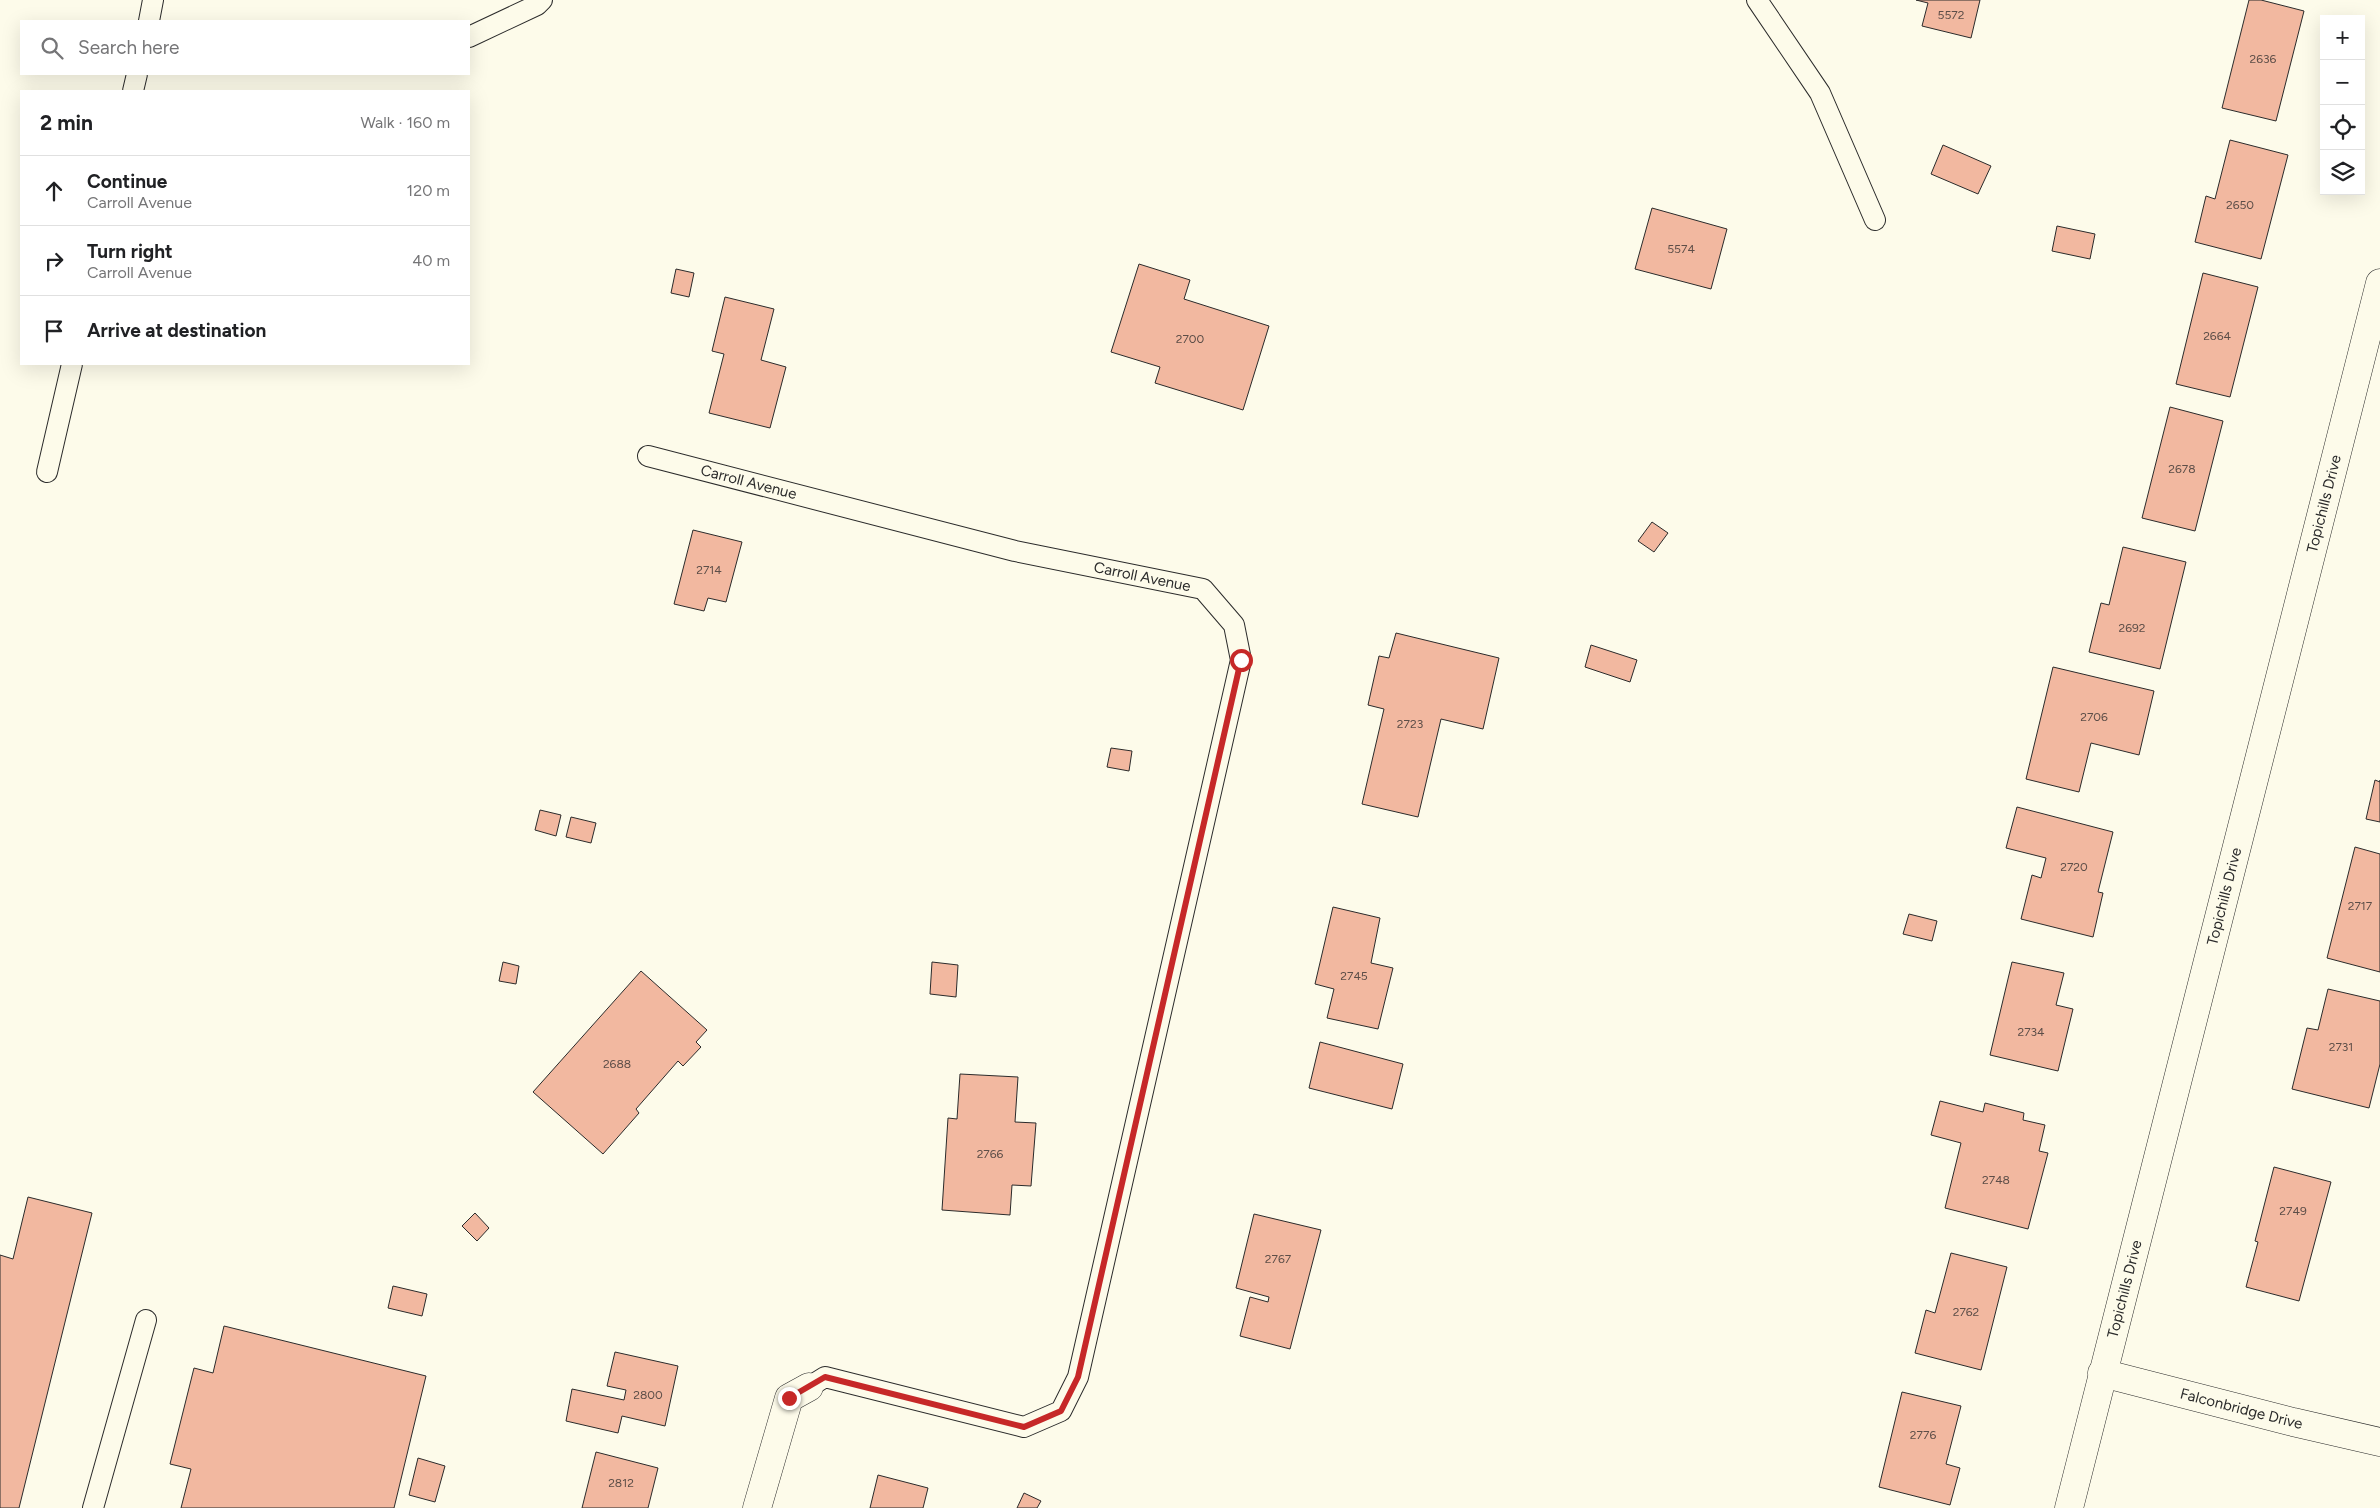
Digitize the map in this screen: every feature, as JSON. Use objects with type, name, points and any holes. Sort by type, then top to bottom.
[{"type":"street","name":"Topichills Drive","points":[[2069,1508],[2380,283]]},
{"type":"street","name":"Falconbridge Drive","points":[[2102,1373],[2293,1422],[2380,1442]]},
{"type":"street","name":"Carroll Avenue","points":[[758,1508],[789,1398],[809,1387]]},
{"type":"lane","points":[[149,20],[153,0]]},
{"type":"lane","points":[[470,36],[542,0]]},
{"type":"lane","points":[[1757,0],[1820,93],[1875,220]]},
{"type":"lane","points":[[133,90],[137,75]]},
{"type":"lane","points":[[48,472],[72,365]]},
{"type":"lane","name":"Carroll Avenue","points":[[648,456],[1015,551],[1203,589],[1234,625],[1241,660],[1078,1377],[1061,1411],[1024,1427],[825,1377],[809,1387]]},
{"type":"lane","points":[[93,1508],[146,1320]]},
{"type":"building","points":[[1916,0],[1980,0],[1971,38],[1922,26],[1928,3]]},
{"type":"building","points":[[2249,0],[2261,0],[2304,11],[2276,121],[2222,108]]},
{"type":"building","points":[[2230,140],[2288,155],[2261,259],[2195,242],[2206,196],[2215,199]]},
{"type":"building","points":[[1943,145],[1991,166],[1978,194],[1931,174]]},
{"type":"building","points":[[1652,208],[1727,229],[1711,289],[1635,269]]},
{"type":"building","points":[[2057,226],[2095,234],[2090,259],[2052,251]]},
{"type":"building","points":[[1139,264],[1190,280],[1184,299],[1269,326],[1243,410],[1155,383],[1160,367],[1111,352]]},
{"type":"building","points":[[676,269],[694,273],[689,297],[671,293]]},
{"type":"building","points":[[2203,273],[2258,287],[2230,397],[2176,384]]},
{"type":"building","points":[[725,297],[774,309],[761,360],[786,367],[770,428],[709,413],[724,354],[712,351]]},
{"type":"building","points":[[2170,407],[2223,421],[2195,531],[2142,518]]},
{"type":"building","points":[[1652,522],[1668,533],[1654,552],[1638,541]]},
{"type":"building","points":[[693,530],[742,542],[726,602],[708,598],[704,611],[674,604]]},
{"type":"building","points":[[2123,547],[2186,562],[2160,669],[2089,652],[2101,603],[2109,605]]},
{"type":"building","points":[[1396,633],[1499,658],[1483,729],[1441,719],[1418,817],[1362,804],[1384,709],[1368,705],[1379,656],[1389,658]]},
{"type":"building","points":[[1591,645],[1637,660],[1630,682],[1585,667]]},
{"type":"building","points":[[2053,667],[2154,691],[2139,755],[2091,743],[2079,792],[2026,779]]},
{"type":"building","points":[[1111,748],[1132,751],[1129,771],[1107,767]]},
{"type":"building","points":[[2375,780],[2380,782],[2380,822],[2366,819]]},
{"type":"building","points":[[2017,807],[2113,832],[2098,892],[2103,893],[2093,937],[2021,919],[2032,875],[2041,878],[2046,858],[2006,848]]},
{"type":"building","points":[[540,810],[561,815],[556,836],[535,830]]},
{"type":"building","points":[[571,817],[596,823],[591,843],[566,837]]},
{"type":"building","points":[[2355,847],[2380,854],[2380,972],[2327,958]]},
{"type":"building","points":[[1333,907],[1380,918],[1371,963],[1393,968],[1378,1029],[1327,1018],[1334,989],[1315,984]]},
{"type":"building","points":[[1909,914],[1937,921],[1932,941],[1903,934]]},
{"type":"building","points":[[503,962],[519,966],[516,984],[499,981]]},
{"type":"building","points":[[932,962],[958,965],[956,997],[930,994]]},
{"type":"building","points":[[2012,962],[2064,973],[2056,1005],[2073,1009],[2058,1071],[1990,1055]]},
{"type":"building","points":[[641,971],[707,1030],[696,1042],[701,1047],[683,1066],[678,1061],[636,1109],[639,1113],[603,1154],[533,1092]]},
{"type":"building","points":[[2328,989],[2380,1001],[2380,1064],[2369,1108],[2292,1089],[2307,1028],[2318,1030]]},
{"type":"building","points":[[1320,1042],[1403,1064],[1392,1109],[1309,1088]]},
{"type":"building","points":[[960,1074],[1018,1077],[1015,1122],[1036,1123],[1031,1186],[1012,1185],[1010,1215],[942,1210],[948,1118],[957,1119]]},
{"type":"building","points":[[1940,1101],[1983,1112],[1985,1103],[2024,1113],[2023,1120],[2045,1125],[2039,1151],[2048,1153],[2028,1229],[1945,1208],[1961,1143],[1931,1135]]},
{"type":"building","points":[[2274,1167],[2331,1182],[2299,1301],[2246,1287],[2258,1242],[2255,1241]]},
{"type":"building","points":[[28,1197],[92,1213],[19,1508],[0,1508],[0,1255],[13,1259]]},
{"type":"building","points":[[475,1213],[489,1228],[477,1241],[462,1226]]},
{"type":"building","points":[[1254,1214],[1321,1230],[1290,1349],[1240,1336],[1250,1297],[1268,1302],[1269,1297],[1236,1288]]},
{"type":"building","points":[[1951,1253],[2007,1267],[1981,1370],[1915,1353],[1926,1310],[1935,1313]]},
{"type":"building","points":[[393,1286],[427,1294],[422,1316],[388,1308]]},
{"type":"building","points":[[224,1326],[426,1376],[394,1508],[181,1508],[191,1469],[170,1464],[194,1368],[213,1373]]},
{"type":"building","points":[[615,1352],[678,1366],[665,1426],[622,1416],[618,1433],[566,1421],[572,1389],[624,1400],[626,1390],[607,1386]]},
{"type":"building","points":[[1902,1392],[1961,1406],[1946,1464],[1960,1468],[1950,1505],[1879,1487]]},
{"type":"building","points":[[596,1452],[658,1468],[648,1508],[582,1508]]},
{"type":"building","points":[[418,1458],[445,1466],[435,1502],[409,1495]]},
{"type":"building","points":[[878,1475],[928,1488],[923,1508],[870,1508]]},
{"type":"building","points":[[1024,1493],[1041,1501],[1037,1508],[1017,1508]]},
{"type":"route","points":[[789,1398],[825,1377],[1024,1427],[1061,1411],[1078,1377],[1241,660]]}]
